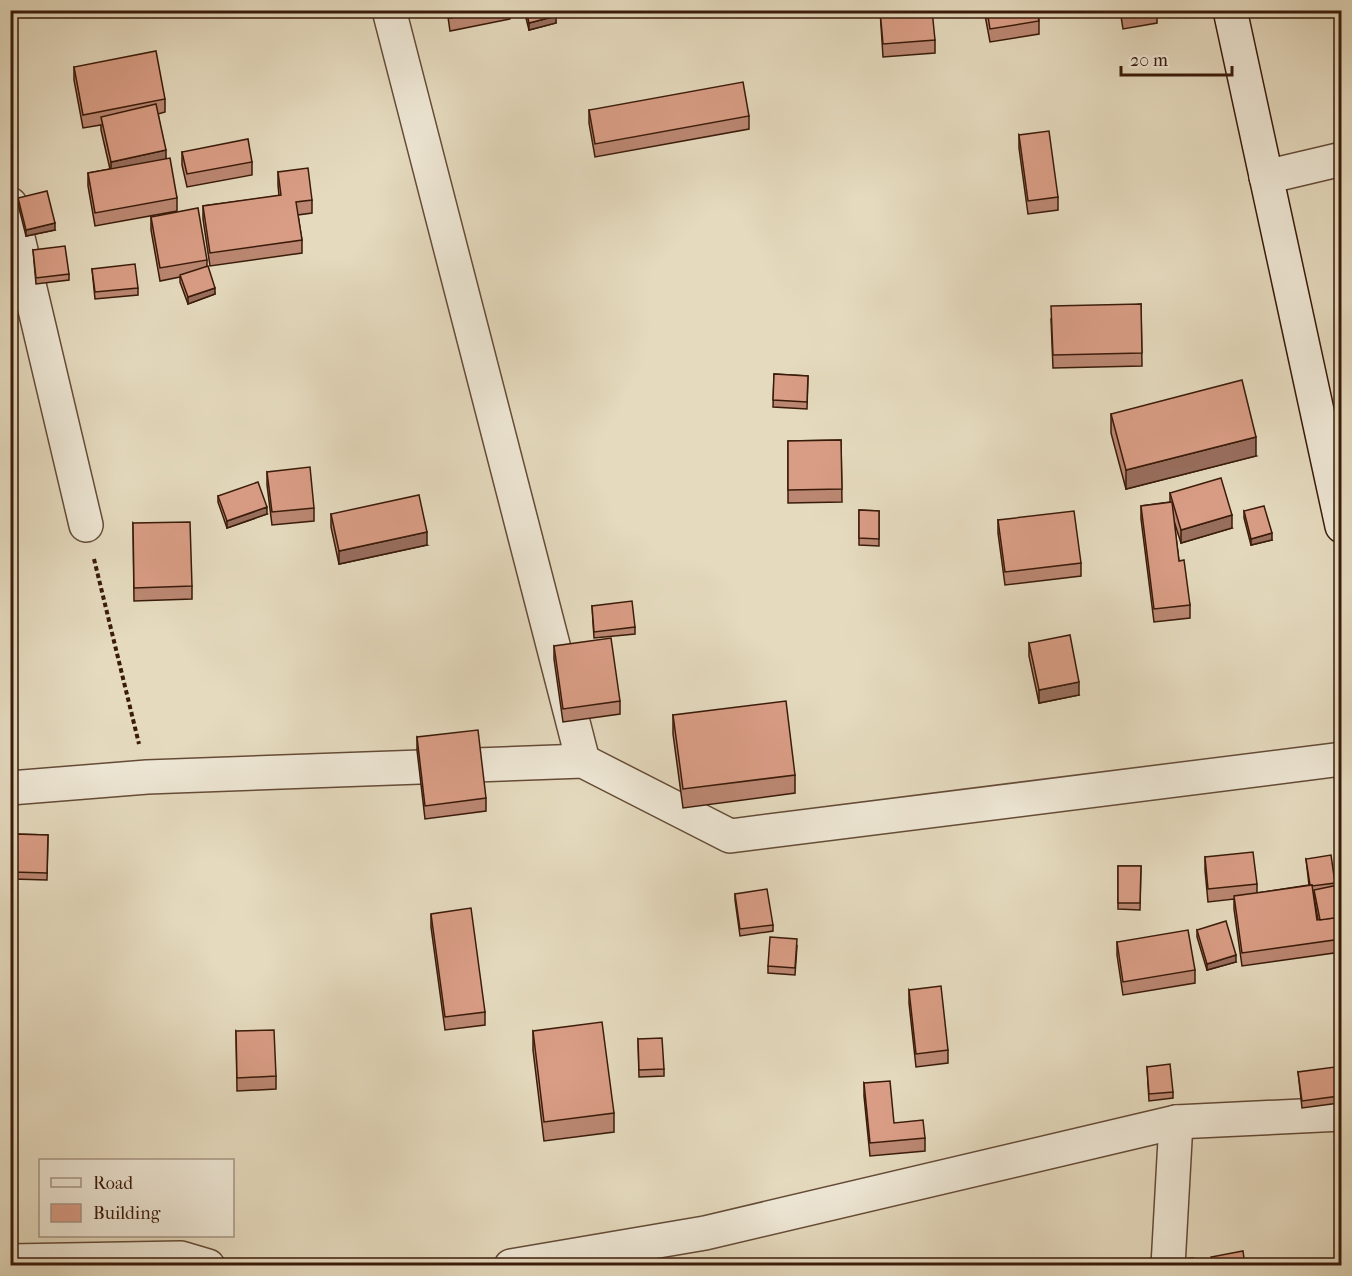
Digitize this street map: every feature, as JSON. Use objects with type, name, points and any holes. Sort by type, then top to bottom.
[{"type":"street","points":[[389,10],[583,761]]},
{"type":"street","points":[[1230,10],[1341,526]]},
{"type":"street","points":[[1266,177],[1341,159]]},
{"type":"street","points":[[10,204],[86,525]]},
{"type":"street","points":[[10,788],[147,777],[583,761],[730,836],[1341,759]]},
{"type":"street","points":[[511,1266],[705,1233],[1176,1122],[1341,1114]]},
{"type":"street","points":[[1168,1266],[1176,1122]]},
{"type":"street","points":[[10,1261],[181,1258],[208,1266]]},
{"type":"path","points":[[86,525],[147,777]]},
{"type":"building","points":[[449,10],[488,10],[450,18]]},
{"type":"building","points":[[526,10],[554,10],[556,16],[529,23]]},
{"type":"building","points":[[880,10],[932,10],[935,40],[883,44]]},
{"type":"building","points":[[987,10],[1037,10],[1039,21],[990,29]]},
{"type":"building","points":[[1122,10],[1155,10],[1123,16]]},
{"type":"building","points":[[156,51],[165,99],[83,115],[74,67]]},
{"type":"building","points":[[743,82],[749,116],[595,144],[589,110]]},
{"type":"building","points":[[156,104],[166,150],[111,162],[101,117]]},
{"type":"building","points":[[1049,131],[1058,197],[1028,201],[1019,135]]},
{"type":"building","points":[[248,139],[252,162],[187,174],[182,152]]},
{"type":"building","points":[[170,158],[177,198],[95,213],[88,173]]},
{"type":"building","points":[[308,168],[312,200],[296,202],[302,240],[210,253],[203,206],[281,195],[278,172]]},
{"type":"building","points":[[47,191],[55,223],[26,230],[18,198]]},
{"type":"building","points":[[198,208],[207,260],[160,268],[151,217]]},
{"type":"building","points":[[65,246],[69,274],[36,278],[33,250]]},
{"type":"building","points":[[135,264],[138,288],[95,292],[92,269]]},
{"type":"building","points":[[208,266],[215,288],[188,297],[180,275]]},
{"type":"building","points":[[1141,304],[1142,353],[1053,355],[1051,306]]},
{"type":"building","points":[[774,374],[808,376],[807,402],[773,400]]},
{"type":"building","points":[[1242,380],[1256,437],[1126,470],[1111,414]]},
{"type":"building","points":[[841,440],[842,489],[788,490],[788,441]]},
{"type":"building","points":[[310,467],[314,508],[272,512],[267,472]]},
{"type":"building","points":[[1221,478],[1232,515],[1181,530],[1170,493]]},
{"type":"building","points":[[258,482],[267,507],[227,521],[218,496]]},
{"type":"building","points":[[419,495],[427,532],[339,551],[331,514]]},
{"type":"building","points":[[1172,502],[1179,561],[1184,560],[1190,605],[1154,609],[1141,506]]},
{"type":"building","points":[[1264,506],[1272,533],[1251,539],[1244,511]]},
{"type":"building","points":[[859,510],[879,511],[879,539],[859,538]]},
{"type":"building","points":[[1074,511],[1081,563],[1005,572],[998,520]]},
{"type":"building","points":[[190,522],[192,586],[134,588],[133,523]]},
{"type":"building","points":[[632,601],[635,627],[594,632],[592,606]]},
{"type":"building","points":[[1070,635],[1079,682],[1039,690],[1029,643]]},
{"type":"building","points":[[611,638],[620,701],[563,709],[554,646]]},
{"type":"building","points":[[786,701],[795,775],[683,789],[673,715]]},
{"type":"building","points":[[478,730],[486,798],[425,806],[417,737]]},
{"type":"building","points":[[14,834],[48,835],[47,873],[13,872]]},
{"type":"building","points":[[1253,852],[1257,884],[1208,889],[1205,857]]},
{"type":"building","points":[[1331,855],[1335,883],[1310,885],[1306,859]]},
{"type":"building","points":[[1118,866],[1141,866],[1140,903],[1118,903]]},
{"type":"building","points":[[1312,885],[1317,920],[1341,917],[1341,939],[1242,953],[1234,896]]},
{"type":"building","points":[[1338,885],[1341,917],[1320,920],[1314,890]]},
{"type":"building","points":[[767,889],[773,925],[740,929],[735,894]]},
{"type":"building","points":[[471,908],[485,1012],[445,1017],[431,914]]},
{"type":"building","points":[[1226,921],[1236,955],[1207,964],[1197,930]]},
{"type":"building","points":[[1188,930],[1195,970],[1123,982],[1117,942]]},
{"type":"building","points":[[770,937],[797,939],[795,968],[768,966]]},
{"type":"building","points":[[941,986],[948,1050],[916,1054],[909,990]]},
{"type":"building","points":[[602,1022],[614,1113],[544,1122],[533,1031]]},
{"type":"building","points":[[274,1030],[276,1076],[237,1078],[236,1031]]},
{"type":"building","points":[[662,1038],[664,1069],[639,1070],[638,1039]]},
{"type":"building","points":[[1170,1064],[1173,1092],[1149,1094],[1147,1067]]},
{"type":"building","points":[[1335,1067],[1339,1096],[1302,1101],[1298,1072]]},
{"type":"building","points":[[890,1081],[894,1123],[923,1120],[925,1138],[870,1143],[864,1083]]},
{"type":"building","points":[[1243,1251],[1245,1266],[1213,1266],[1211,1257]]},
{"type":"building","points":[[1193,1258],[1193,1266],[1167,1266],[1166,1261]]}]
